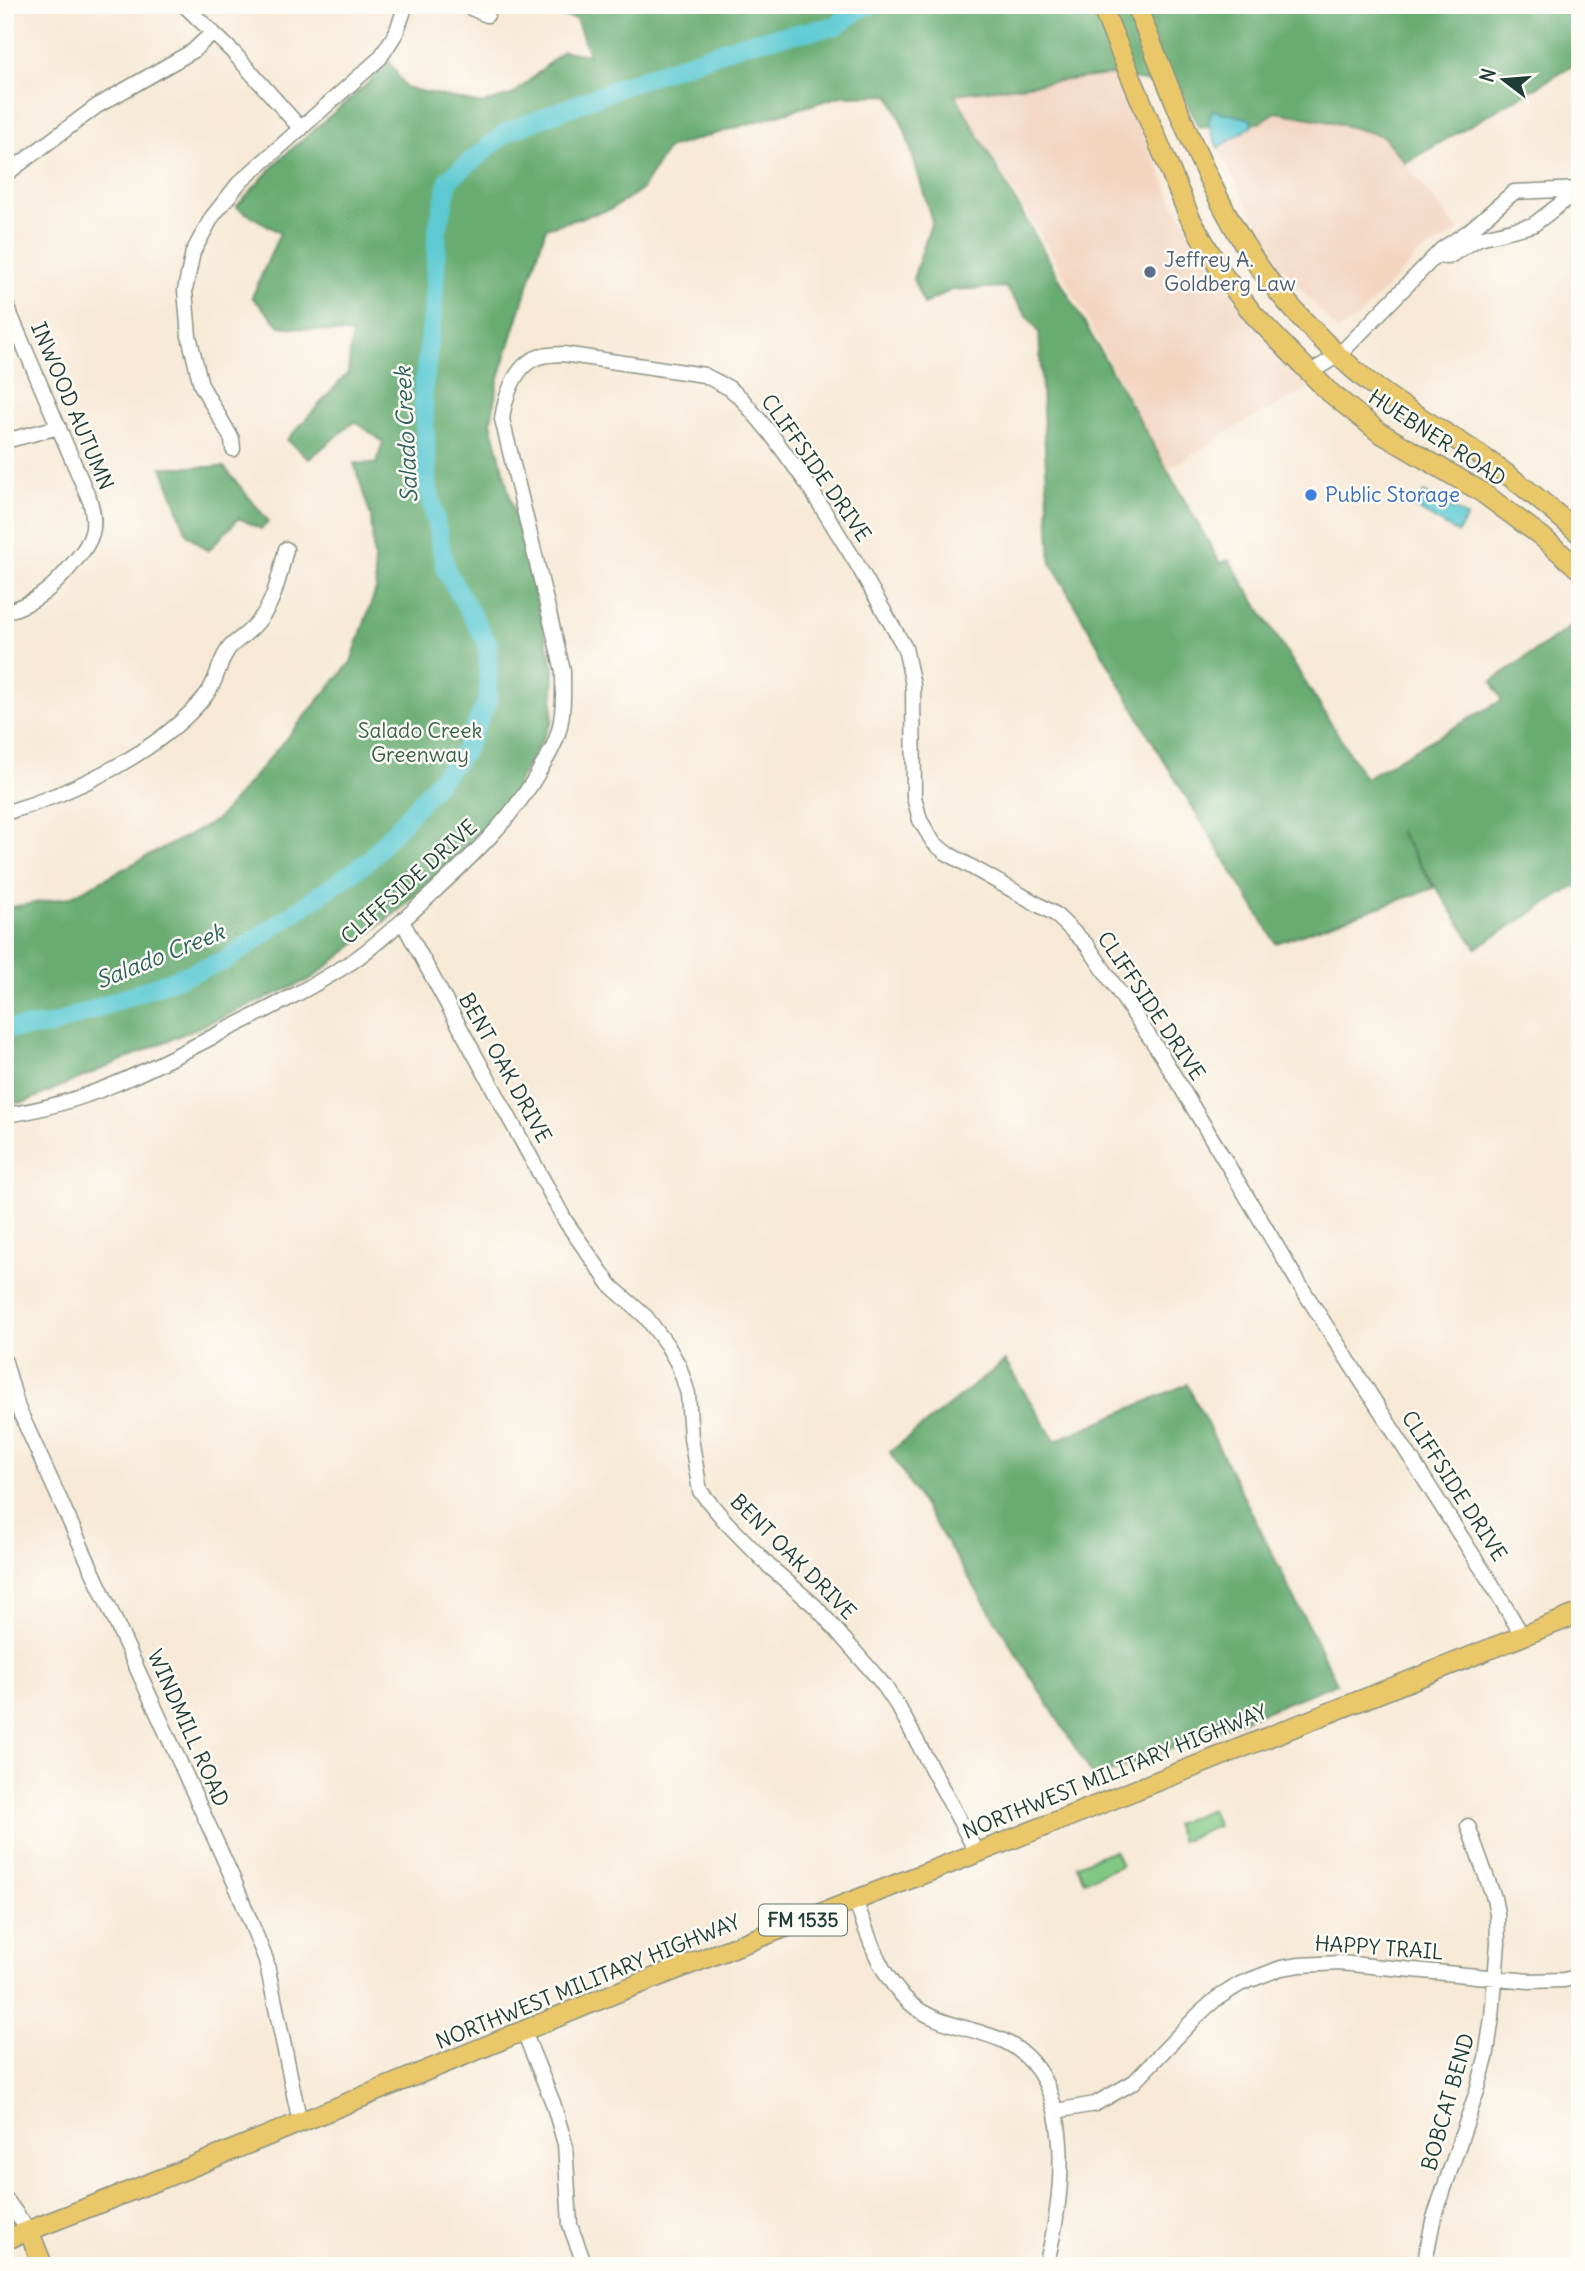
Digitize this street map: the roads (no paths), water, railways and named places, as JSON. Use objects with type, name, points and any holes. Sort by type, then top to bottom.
[{"type":"main road","name":"HUEBNER ROAD","points":[[1101,5],[1190,218],[1223,275],[1254,316],[1309,373],[1379,432],[1480,491],[1580,570]]},
{"type":"main road","name":"HUEBNER ROAD","points":[[1136,5],[1221,202],[1251,256],[1280,294],[1368,381],[1402,407],[1481,456],[1580,534]]},
{"type":"main road","points":[[1516,517],[1532,494]]},
{"type":"main road","name":"NORTHWEST MILITARY HIGHWAY","points":[[5,2240],[618,1992],[977,1853],[1580,1613]]},
{"type":"main road","points":[[29,2231],[43,2266]]},
{"type":"street","points":[[184,5],[251,72],[301,129]]},
{"type":"street","points":[[233,449],[232,439],[208,398],[195,367],[188,336],[185,303],[189,264],[198,240],[239,183],[380,58],[396,33],[406,5]]},
{"type":"street","points":[[464,5],[487,15]]},
{"type":"street","points":[[5,175],[97,106],[193,51],[212,33]]},
{"type":"street","points":[[1309,373],[1339,355],[1442,249],[1514,192],[1580,188],[1533,225],[1479,237],[1448,257],[1437,256]]},
{"type":"street","name":"INWOOD AUTUMN","points":[[5,302],[90,501],[94,517],[86,548],[55,586],[38,599],[5,612]]},
{"type":"street","name":"CLIFFSIDE DRIVE","points":[[5,1115],[40,1110],[73,1100],[157,1066],[309,988],[355,959],[402,921],[475,854],[502,825],[536,778],[559,731],[563,702],[562,671],[502,419],[505,402],[520,370],[533,358],[564,354],[704,375],[729,388],[741,398],[765,426],[808,485],[905,648],[913,685],[914,797],[920,820],[933,842],[945,852],[1055,914],[1093,953],[1161,1054],[1298,1282],[1522,1635]]},
{"type":"street","points":[[5,441],[59,427]]},
{"type":"street","points":[[5,813],[72,789],[119,765],[170,730],[199,703],[214,684],[229,648],[256,625],[271,604],[286,548]]},
{"type":"street","name":"BENT OAK DRIVE","points":[[402,921],[566,1222],[611,1286],[646,1317],[679,1366],[688,1394],[691,1438],[700,1491],[769,1566],[816,1607],[883,1684],[899,1708],[977,1853]]},
{"type":"street","name":"WINDMILL ROAD","points":[[5,1362],[18,1408],[224,1858],[265,1960],[299,2123]]},
{"type":"street","name":"BOBCAT BEND","points":[[1424,2266],[1433,2221],[1455,2161],[1486,2058],[1492,2017],[1498,1943],[1497,1913],[1468,1826]]},
{"type":"street","points":[[855,1900],[877,1959],[894,1987],[918,2009],[938,2019],[1002,2040],[1020,2050],[1033,2062],[1046,2083],[1056,2111],[1059,2144],[1059,2193],[1046,2266]]},
{"type":"street","name":"HAPPY TRAIL","points":[[1056,2111],[1095,2104],[1134,2082],[1216,1999],[1240,1984],[1273,1971],[1300,1965],[1340,1963],[1529,1981],[1564,1980],[1580,1976]]},
{"type":"street","points":[[524,2032],[565,2144],[570,2225],[585,2266]]},
{"type":"street","points":[[5,2198],[29,2231]]},
{"type":"water","points":[[1212,110],[1251,119],[1252,126],[1218,148],[1208,123]]},
{"type":"water","points":[[1424,492],[1467,517],[1458,533],[1415,508]]},
{"type":"waterway","name":"Salado Creek","points":[[5,1029],[49,1026],[226,960],[367,862],[464,752],[488,700],[488,644],[446,570],[428,486],[423,391],[434,305],[437,232],[449,179],[507,132],[631,83],[745,43],[836,26],[862,7],[872,5]]},
{"type":"place","name":"Jeffrey A. Goldberg Law","points":[[1150,272]]},
{"type":"place","name":"Public Storage","points":[[1311,495]]},
{"type":"park label","name":"Salado Creek Greenway","points":[[420,743]]}]
